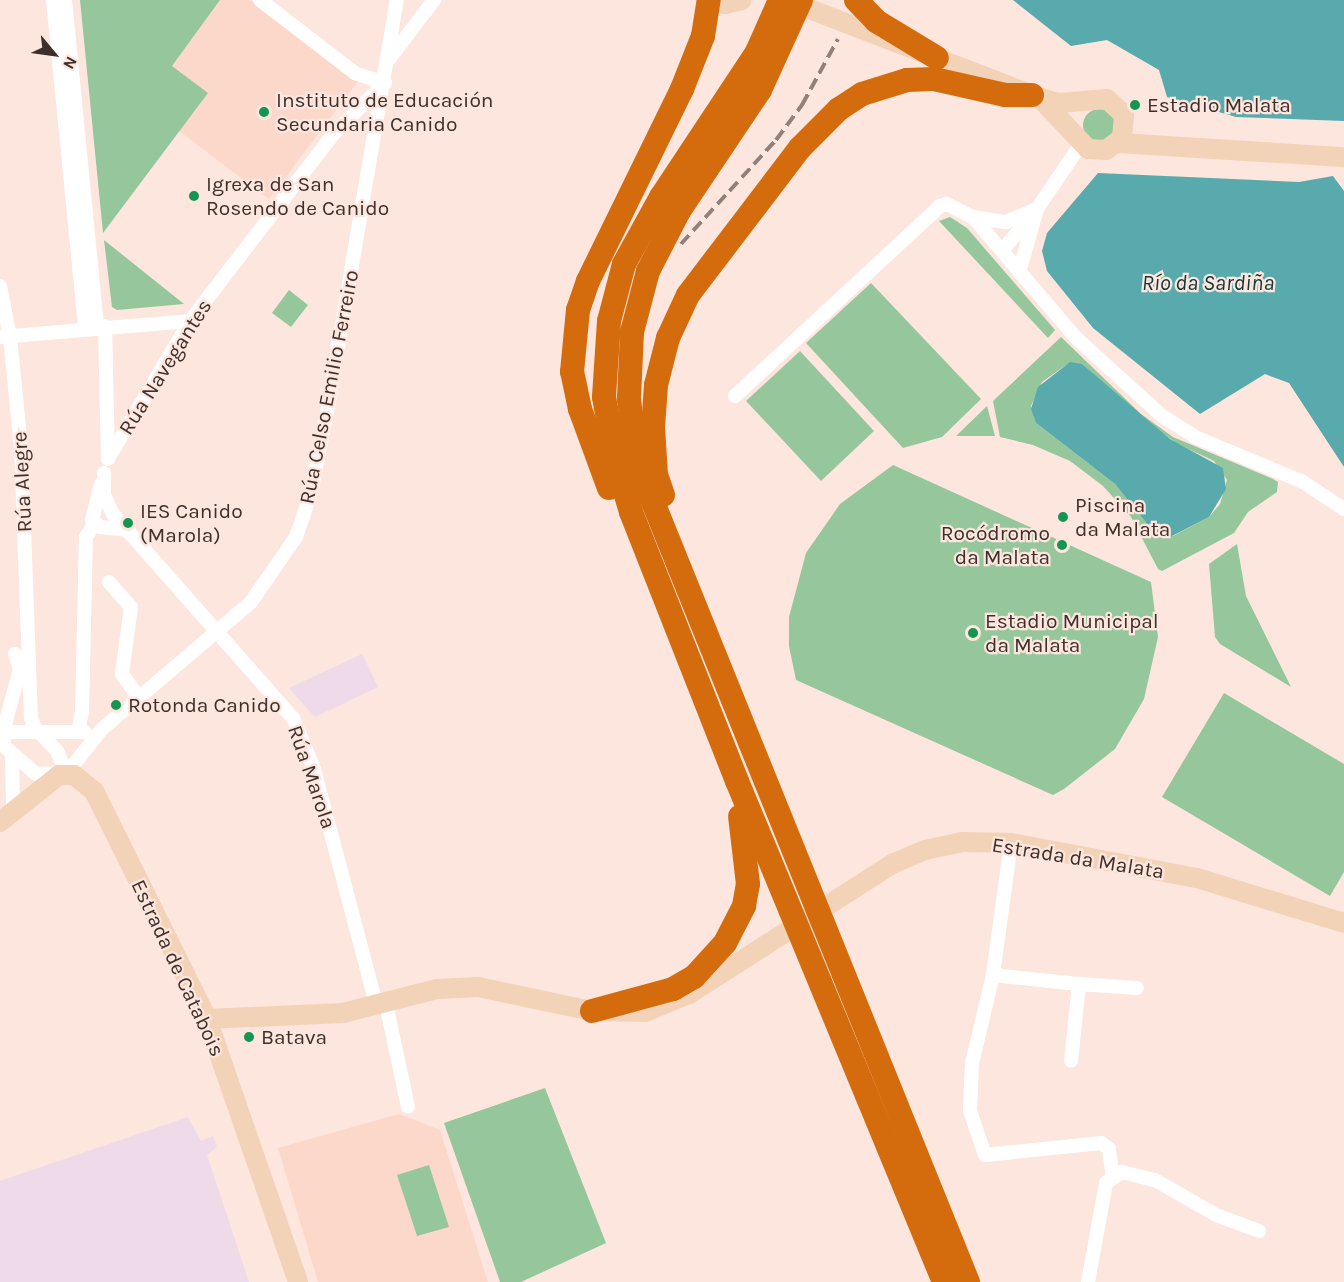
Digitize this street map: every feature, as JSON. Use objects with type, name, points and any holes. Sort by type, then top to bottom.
[{"type":"highway","points":[[678,631],[654,590],[605,478],[580,409],[572,372],[573,340],[588,281],[682,89],[703,36],[710,0]]},
{"type":"highway","points":[[780,0],[756,52],[661,198],[624,264],[609,321],[604,396],[615,458],[678,631],[790,910],[944,1282]]},
{"type":"highway","points":[[856,0],[876,21],[937,58]]},
{"type":"highway","points":[[811,7],[760,90],[679,211],[653,261],[632,332],[629,399],[636,460],[968,1282]]},
{"type":"highway","points":[[693,604],[690,580],[656,475],[653,427],[656,385],[668,338],[688,295],[800,148],[839,109],[862,94],[907,80],[934,79],[1005,95],[1036,97]]},
{"type":"highway","points":[[592,1011],[653,998],[694,977],[735,927],[744,906],[748,877],[738,781]]},
{"type":"main road","points":[[714,0],[725,4],[742,0]]},
{"type":"main road","points":[[786,0],[811,7],[1036,97],[1059,103],[1107,99],[1155,142]]},
{"type":"main road","points":[[1036,97],[1077,137],[1097,151],[1119,143],[1155,142],[1194,148],[1344,157]]},
{"type":"main road","points":[[1077,137],[1074,114],[1084,101]]},
{"type":"main road","points":[[1119,143],[1124,132],[1124,115]]},
{"type":"main road","points":[[7,816],[46,782],[67,773]]},
{"type":"main road","name":"Estrada de Catabois","points":[[67,773],[86,783],[100,801],[207,1020],[298,1282]]},
{"type":"main road","name":"Estrada da Malata","points":[[207,1020],[343,1013],[382,1005],[437,989],[478,987],[592,1011],[630,1015],[670,1004],[907,856],[963,842],[1011,843],[1197,878],[1344,923]]},
{"type":"street","points":[[53,0],[96,327]]},
{"type":"street","points":[[65,0],[96,327]]},
{"type":"street","points":[[260,0],[355,73],[385,83]]},
{"type":"street","name":"Rúa Celso Emilio Ferreiro","points":[[67,773],[102,729],[251,603],[277,570],[306,511],[385,83],[397,0]]},
{"type":"street","points":[[389,59],[434,0]]},
{"type":"street","name":"Rúa Navegantes","points":[[105,509],[104,473],[108,459],[190,321],[335,132],[385,83]]},
{"type":"street","points":[[1019,272],[1038,209],[1077,137]]},
{"type":"street","points":[[735,396],[940,206],[954,206],[973,217],[1099,362],[1172,423],[1195,437],[1291,476],[1344,509]]},
{"type":"street","points":[[973,217],[1006,222],[1038,209]]},
{"type":"street","points":[[1002,251],[1038,209]]},
{"type":"street","name":"Rúa Alegre","points":[[0,286],[21,447],[31,643],[31,718],[40,733]]},
{"type":"street","points":[[5,337],[96,327],[190,321]]},
{"type":"street","name":"Rúa Navegantes","points":[[96,327],[108,459]]},
{"type":"street","points":[[105,509],[91,517],[100,525],[129,530]]},
{"type":"street","points":[[78,732],[81,720],[86,537],[100,525],[105,509]]},
{"type":"street","name":"Rúa Marola","points":[[105,509],[129,530],[293,718],[314,769],[382,1005],[408,1107]]},
{"type":"street","points":[[109,582],[131,607],[122,674],[139,698]]},
{"type":"street","points":[[0,651],[15,654],[24,651],[31,643]]},
{"type":"street","points":[[15,654],[20,669],[2,732],[4,746],[12,756],[36,774],[67,773],[57,751],[40,733]]},
{"type":"street","points":[[2,732],[78,732],[102,729]]},
{"type":"street","points":[[7,816],[12,756]]},
{"type":"street","points":[[1011,843],[993,975],[972,1063],[970,1111],[985,1155],[1101,1143],[1109,1149],[1113,1176]]},
{"type":"street","points":[[993,975],[1137,988]]},
{"type":"street","points":[[1071,1061],[1079,984]]},
{"type":"street","points":[[1088,1282],[1106,1183],[1113,1176],[1122,1172],[1155,1180],[1216,1215],[1259,1231]]},
{"type":"shaded area","name":"Instituto de Educación Secundaria Canido","points":[[220,0],[250,0],[359,80],[269,199],[179,131],[207,93],[172,66]]},
{"type":"shaded area","points":[[362,654],[378,687],[315,717],[289,688]]},
{"type":"shaded area","points":[[399,1114],[440,1130],[488,1282],[318,1282],[278,1148]]},
{"type":"shaded area","points":[[188,1117],[201,1141],[213,1136],[217,1147],[207,1155],[249,1282],[0,1282],[0,1181]]},
{"type":"green space","points":[[80,0],[220,0],[172,66],[208,93],[103,233]]},
{"type":"green space","points":[[1099,109],[1110,114],[1115,125],[1110,136],[1099,141],[1088,136],[1083,125],[1088,114]]},
{"type":"green space","points":[[950,217],[967,228],[1055,330],[1048,338],[939,221]]},
{"type":"green space","points":[[104,240],[184,304],[117,310],[112,307]]},
{"type":"green space","points":[[871,283],[981,399],[942,437],[903,448],[806,343]]},
{"type":"green space","points":[[289,290],[308,305],[291,327],[272,313]]},
{"type":"green space","points":[[1061,337],[1141,414],[1173,437],[1273,479],[1278,482],[1277,492],[1248,512],[1234,533],[1162,571],[1158,569],[1131,517],[1103,486],[1070,461],[1033,445],[1000,437],[993,401]],"holes":[[[1082,364],[1143,420],[1178,444],[1214,461],[1227,480],[1220,504],[1209,517],[1173,536],[1156,535],[1115,484],[1036,423],[1031,406],[1042,382],[1066,365]]]},
{"type":"green space","points":[[800,351],[874,431],[821,481],[746,401]]},
{"type":"green space","points":[[987,406],[995,436],[956,436]]},
{"type":"green space","name":"Estadio Municipal da Malata","points":[[893,465],[1151,582],[1158,637],[1144,699],[1115,749],[1053,795],[796,680],[789,646],[789,617],[806,553],[840,504]]},
{"type":"green space","points":[[1237,544],[1246,596],[1291,687],[1220,644],[1215,637],[1209,564]]},
{"type":"green space","points":[[1224,693],[1344,764],[1344,872],[1330,896],[1162,797]]},
{"type":"green space","points":[[545,1088],[606,1243],[521,1282],[500,1282],[444,1123]]},
{"type":"green space","points":[[429,1165],[449,1227],[417,1236],[397,1175]]},
{"type":"water","points":[[1013,0],[1344,0],[1344,121],[1236,117],[1167,97],[1159,70],[1107,40],[1071,46]]},
{"type":"water","name":"Río da Sardiña","points":[[1098,173],[1299,182],[1333,176],[1344,191],[1344,467],[1289,383],[1265,374],[1200,414],[1093,328],[1047,271],[1042,251],[1047,233]]},
{"type":"water","points":[[1070,362],[1082,364],[1170,439],[1223,468],[1226,489],[1209,517],[1170,537],[1156,535],[1115,484],[1036,423],[1031,409],[1038,387]]},
{"type":"railway","points":[[681,244],[776,140],[802,105],[838,39]]},
{"type":"place","name":"Estadio Malata","points":[[1135,105]]},
{"type":"place","name":"Instituto de Educación Secundaria Canido","points":[[264,112]]},
{"type":"place","name":"Igrexa de San Rosendo de Canido","points":[[194,196]]},
{"type":"place","name":"Piscina da Malata","points":[[1063,517]]},
{"type":"place","name":"IES Canido (Marola)","points":[[128,523]]},
{"type":"place","name":"Rocódromo da Malata","points":[[1062,545]]},
{"type":"place","name":"Estadio Municipal da Malata","points":[[973,633]]},
{"type":"place","name":"Rotonda Canido","points":[[116,705]]},
{"type":"place","name":"Batava","points":[[249,1037]]}]
